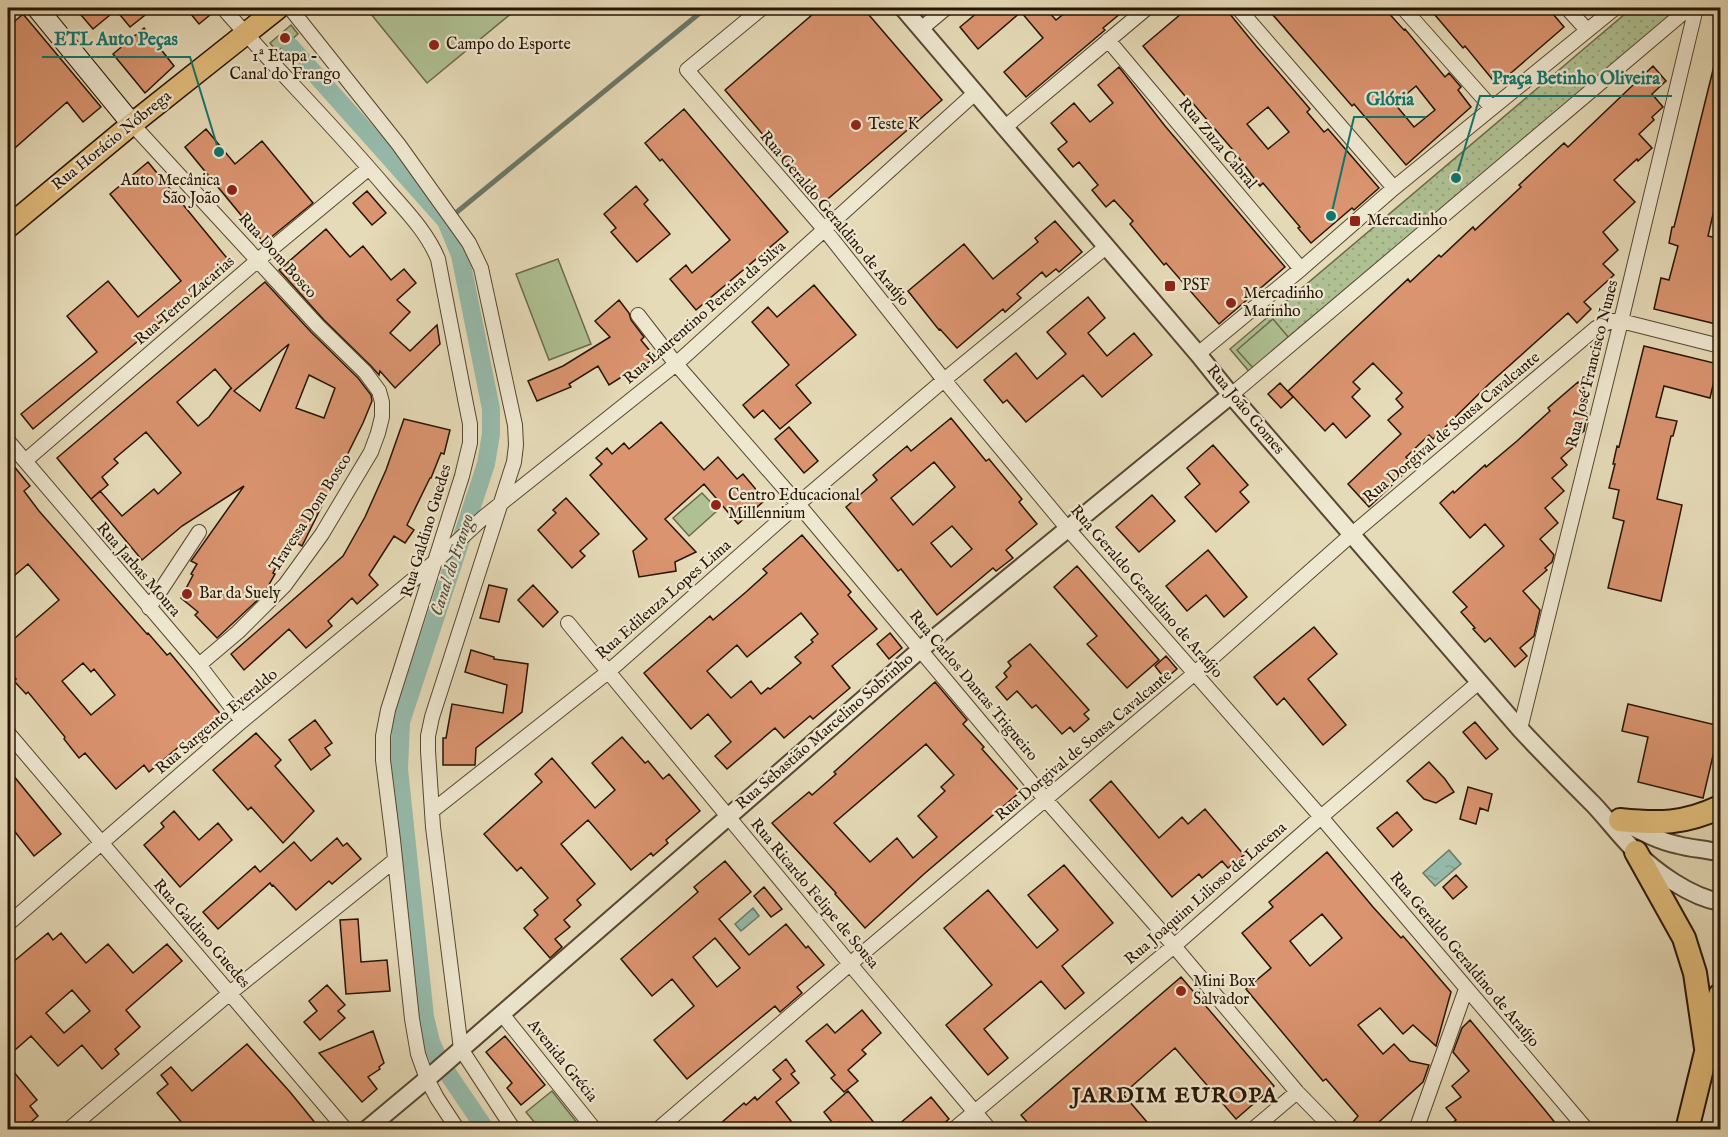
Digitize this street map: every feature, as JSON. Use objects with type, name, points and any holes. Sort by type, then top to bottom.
[{"type":"highway","points":[[1620,820],[1650,824],[1669,823],[1707,813],[1720,807]]},
{"type":"highway","points":[[1636,852],[1671,911],[1684,938],[1695,973],[1706,1048]]},
{"type":"highway","points":[[1692,1125],[1706,1048],[1720,995]]},
{"type":"main road","points":[[37,8],[132,124]]},
{"type":"main road","name":"Rua Horácio Nóbrega","points":[[8,227],[132,124],[278,8]]},
{"type":"street","name":"Rua Galdino Guedes","points":[[224,8],[369,168],[424,232],[435,252],[470,424],[470,443],[462,476],[388,710],[383,736],[383,760],[412,1019],[418,1054],[437,1098],[458,1130]]},
{"type":"street","points":[[290,8],[399,145],[470,243],[481,268],[515,425],[514,462],[432,717],[428,736],[432,811],[461,1049],[514,1130]]},
{"type":"street","name":"Rua Geraldo Geraldino de Araújo","points":[[762,8],[687,70],[825,230],[944,381],[1068,529],[1321,817],[1587,1130]]},
{"type":"street","name":"Rua João Gomes","points":[[903,8],[1231,395],[1479,682],[1557,770],[1594,806]]},
{"type":"street","points":[[921,29],[946,8]]},
{"type":"street","points":[[1004,128],[1147,8]]},
{"type":"street","points":[[1238,8],[1394,188]]},
{"type":"street","points":[[1403,8],[1491,108]]},
{"type":"street","points":[[1567,8],[1587,30]]},
{"type":"street","points":[[1198,354],[1394,188],[1615,8]]},
{"type":"street","points":[[1231,395],[1689,8]]},
{"type":"street","name":"Rua José Francisco Nunes","points":[[1520,729],[1696,8]]},
{"type":"street","name":"Rua Zuza Cabral","points":[[1108,40],[1301,269]]},
{"type":"street","name":"Rua Laurentino Pereira da Silva","points":[[449,548],[484,517],[676,364],[975,93]]},
{"type":"street","name":"Rua Dom Bosco","points":[[132,124],[318,326],[373,381],[382,402],[382,417]]},
{"type":"street","name":"Rua Terto Zacarias","points":[[25,462],[258,260],[369,168]]},
{"type":"street","name":"Rua Edileuza Lopes Lima","points":[[432,811],[608,672],[798,504],[1106,247]]},
{"type":"street","name":"Rua Carlos Dantas Trigueiro","points":[[638,315],[676,364],[798,504],[1046,800],[1174,946],[1297,1092],[1334,1130]]},
{"type":"street","name":"Rua Dorgival de Sousa Cavalcante","points":[[657,1130],[849,964],[1195,674],[1352,535],[1596,328],[1611,321],[1621,321]]},
{"type":"street","points":[[1621,321],[1720,346]]},
{"type":"street","name":"Rua Sebastião Marcelino Sobrinho","points":[[366,1130],[428,1079],[921,649],[1231,395]]},
{"type":"street","name":"Travessa Dom Bosco","points":[[199,665],[238,632],[285,585],[322,534],[371,452],[382,417]]},
{"type":"street","name":"Rua Jarbas Moura","points":[[8,441],[199,665],[242,721]]},
{"type":"street","points":[[149,608],[199,532]]},
{"type":"street","name":"Rua Sargento Everaldo","points":[[8,924],[242,721],[449,548]]},
{"type":"street","name":"Rua Ricardo Felipe de Sousa","points":[[568,623],[849,964],[990,1130]]},
{"type":"street","name":"Rua Joaquim Lilioso de Lucena","points":[[954,1130],[1174,946],[1479,682]]},
{"type":"street","name":"Rua Galdino Guedes","points":[[8,734],[346,1130]]},
{"type":"street","points":[[1594,806],[1648,836],[1679,846],[1720,853]]},
{"type":"street","points":[[1594,806],[1636,852],[1670,879],[1711,901],[1720,902]]},
{"type":"street","points":[[68,1130],[230,993],[395,860]]},
{"type":"street","points":[[1416,1130],[1466,989]]},
{"type":"street","name":"Avenida Grécia","points":[[502,1014],[595,1130]]},
{"type":"street","points":[[1252,1130],[1297,1092]]},
{"type":"green space","name":"Campo do Esporte","points":[[366,8],[518,8],[427,83]]},
{"type":"green space","points":[[1632,8],[1680,8],[1252,375],[1230,349]]},
{"type":"green space","points":[[291,25],[298,34],[277,52],[270,43]]},
{"type":"green space","points":[[558,259],[591,344],[549,360],[516,274]]},
{"type":"green space","points":[[1273,319],[1289,338],[1253,368],[1237,350]]},
{"type":"green space","points":[[702,493],[718,510],[689,536],[673,518]]},
{"type":"green space","points":[[552,1091],[582,1129],[540,1129],[526,1112]]},
{"type":"water","points":[[1449,850],[1461,864],[1435,886],[1423,873]]},
{"type":"water","points":[[753,908],[759,916],[741,931],[735,924]]},
{"type":"building","points":[[75,8],[154,8],[130,27],[116,10],[93,29]]},
{"type":"building","points":[[186,8],[204,8],[210,15],[199,24]]},
{"type":"building","points":[[820,8],[863,8],[942,100],[822,204],[725,90]]},
{"type":"building","points":[[983,8],[1045,8],[1056,20],[1071,8],[1127,8],[1103,28],[1105,30],[1026,97],[1004,72],[1043,38],[1021,12],[978,49],[960,27]]},
{"type":"building","points":[[1188,8],[1225,8],[1310,109],[1307,112],[1324,132],[1328,129],[1379,188],[1311,243],[1263,183],[1260,186],[1233,150],[1143,46]],"holes":[[[1268,107],[1289,132],[1268,149],[1247,124]]]},
{"type":"building","points":[[1282,8],[1384,8],[1405,29],[1445,77],[1449,73],[1461,87],[1458,90],[1471,107],[1406,165],[1273,15]],"holes":[[[1416,86],[1435,110],[1414,127],[1395,104]]]},
{"type":"building","points":[[1429,8],[1548,8],[1564,27],[1497,85],[1465,46],[1463,48]]},
{"type":"building","points":[[23,14],[101,107],[83,122],[67,102],[8,154],[8,27]]},
{"type":"building","points":[[144,28],[174,66],[145,93],[113,54]]},
{"type":"building","points":[[1715,62],[1720,63],[1720,208],[1715,206],[1708,236],[1720,239],[1718,256],[1720,256],[1720,325],[1654,309],[1661,278],[1669,280],[1678,246],[1669,243],[1672,227],[1674,227]]},
{"type":"building","points":[[1653,66],[1666,81],[1652,94],[1663,107],[1652,117],[1654,120],[1639,134],[1652,148],[1614,180],[1635,202],[1603,232],[1618,250],[1603,264],[1614,275],[1584,302],[1591,309],[1577,323],[1568,313],[1490,383],[1433,439],[1429,435],[1406,457],[1413,465],[1369,507],[1348,484],[1401,434],[1388,420],[1403,407],[1396,399],[1402,393],[1373,363],[1353,382],[1360,389],[1352,397],[1370,416],[1346,438],[1333,423],[1325,431],[1288,391],[1408,279],[1410,282],[1473,227],[1475,230],[1564,143],[1568,147]]},
{"type":"building","points":[[1119,67],[1165,126],[1285,267],[1219,324],[1166,263],[1164,265],[1130,224],[1133,221],[1114,200],[1106,207],[1092,190],[1098,185],[1079,162],[1073,167],[1058,149],[1067,142],[1051,123],[1074,103],[1090,122],[1113,103],[1098,85]]},
{"type":"building","points":[[684,109],[788,232],[696,310],[670,279],[686,265],[692,273],[730,240],[662,159],[660,161],[645,143]]},
{"type":"building","points":[[206,129],[235,164],[262,141],[313,203],[264,243],[185,147]]},
{"type":"building","points":[[148,162],[231,263],[33,429],[21,414],[97,352],[67,316],[108,281],[138,317],[181,281],[110,194]]},
{"type":"building","points":[[636,186],[648,200],[644,204],[670,234],[637,262],[611,232],[616,228],[604,214]]},
{"type":"building","points":[[367,191],[386,213],[372,225],[353,203]]},
{"type":"building","points":[[1055,221],[1082,252],[1059,272],[1056,269],[1046,277],[1042,272],[1017,294],[1021,298],[1005,312],[1003,309],[957,348],[939,330],[908,291],[964,244],[993,279],[1038,242],[1035,238]]},
{"type":"building","points":[[326,229],[350,257],[363,246],[391,280],[404,269],[416,283],[397,300],[410,312],[390,333],[410,351],[437,325],[440,344],[395,388],[380,371],[379,375],[324,320],[279,270]]},
{"type":"building","points":[[265,282],[358,378],[371,395],[372,401],[363,423],[302,546],[291,540],[263,595],[217,638],[195,615],[198,612],[181,598],[197,564],[191,561],[244,486],[182,526],[142,560],[57,458]],"holes":[[[289,344],[260,411],[234,391]],[[215,369],[232,389],[209,417],[198,426],[177,402]],[[309,375],[335,388],[324,418],[296,408]],[[146,432],[181,473],[158,494],[154,489],[122,516],[100,491],[108,485],[102,477],[118,463],[114,459]]]},
{"type":"building","points":[[814,285],[856,335],[796,385],[811,403],[780,429],[763,410],[754,418],[743,405],[789,365],[752,322],[768,307],[777,317]]},
{"type":"building","points":[[1088,297],[1105,318],[1088,333],[1107,356],[1134,333],[1152,355],[1102,397],[1083,375],[1026,422],[1007,400],[1003,403],[984,380],[1016,353],[1037,379],[1066,354],[1047,332]]},
{"type":"building","points":[[619,300],[644,337],[641,340],[655,357],[627,381],[623,376],[609,385],[598,366],[569,384],[571,387],[537,401],[528,381],[563,366],[610,337],[595,321]]},
{"type":"building","points":[[1644,346],[1718,364],[1710,398],[1664,386],[1656,417],[1677,421],[1673,436],[1671,436],[1657,499],[1682,505],[1661,601],[1608,588],[1624,521],[1613,518],[1619,490],[1609,488],[1617,446],[1619,447]]},
{"type":"building","points":[[1578,382],[1590,395],[1578,405],[1587,414],[1584,431],[1573,440],[1577,444],[1561,458],[1567,465],[1552,478],[1564,491],[1545,508],[1558,523],[1540,539],[1554,555],[1552,562],[1545,568],[1547,570],[1523,591],[1540,610],[1534,636],[1520,648],[1527,656],[1515,667],[1490,638],[1485,642],[1473,629],[1475,628],[1461,612],[1467,607],[1453,592],[1504,546],[1485,524],[1470,538],[1440,503],[1517,441],[1550,411],[1548,408]]},
{"type":"building","points":[[1280,383],[1293,397],[1281,408],[1268,394]]},
{"type":"building","points":[[951,418],[986,461],[989,459],[1022,499],[1019,502],[1037,524],[1006,550],[1013,558],[996,571],[993,568],[937,615],[901,569],[898,571],[846,507],[877,480],[873,475],[888,462],[907,446],[911,451]],"holes":[[[934,462],[955,487],[913,525],[891,498]],[[952,526],[972,549],[951,567],[931,543]]]},
{"type":"building","points":[[404,419],[450,430],[444,454],[441,453],[407,525],[414,530],[405,543],[394,536],[369,575],[378,585],[357,604],[352,598],[328,621],[332,626],[306,648],[289,629],[244,670],[231,654],[343,556],[365,517],[386,470]]},
{"type":"building","points":[[661,422],[704,470],[718,457],[737,479],[743,474],[765,500],[738,524],[704,484],[665,519],[696,552],[675,562],[676,571],[639,577],[633,551],[647,539],[590,475],[602,464],[596,458],[607,448],[612,454],[624,443],[629,449]]},
{"type":"building","points":[[789,427],[818,461],[804,473],[775,439]]},
{"type":"building","points":[[1213,445],[1248,485],[1240,492],[1249,502],[1216,532],[1185,497],[1200,484],[1187,468]]},
{"type":"building","points":[[8,459],[30,486],[24,491],[39,511],[147,634],[167,655],[170,653],[223,717],[184,748],[181,745],[149,772],[144,765],[116,789],[85,753],[79,758],[28,692],[26,694],[14,681],[16,679],[8,669],[8,644],[59,600],[28,564],[8,581]],"holes":[[[83,663],[91,672],[94,669],[115,695],[91,715],[62,681]]]},
{"type":"building","points":[[1152,495],[1175,521],[1139,552],[1116,527]]},
{"type":"building","points":[[566,498],[599,534],[580,551],[585,556],[572,568],[538,530],[556,513],[553,510]]},
{"type":"building","points":[[802,535],[851,592],[848,595],[877,629],[832,666],[850,688],[813,719],[810,716],[784,738],[775,728],[727,769],[715,756],[731,742],[708,714],[691,729],[644,673],[710,616],[713,620],[746,592],[767,573],[763,569]],"holes":[[[801,613],[818,634],[811,640],[813,642],[795,657],[801,663],[761,694],[751,681],[731,698],[707,671],[737,645],[747,657]]]},
{"type":"building","points":[[1208,550],[1247,597],[1224,617],[1206,595],[1187,611],[1166,586]]},
{"type":"building","points":[[1077,566],[1159,660],[1127,688],[1087,644],[1097,636],[1054,587]]},
{"type":"building","points":[[489,585],[507,589],[499,622],[480,618]]},
{"type":"building","points":[[533,585],[558,612],[543,627],[518,600]]},
{"type":"building","points":[[1314,627],[1337,654],[1308,679],[1346,725],[1323,745],[1284,698],[1277,705],[1254,677]]},
{"type":"building","points":[[890,633],[902,648],[889,659],[877,644]]},
{"type":"building","points":[[1030,644],[1089,710],[1084,714],[1089,719],[1074,732],[1070,727],[1062,734],[1036,705],[1032,708],[1017,691],[1007,700],[996,687],[1007,677],[1004,673],[1011,666],[1008,662]]},
{"type":"building","points":[[471,650],[494,657],[494,659],[528,664],[522,712],[476,748],[475,765],[443,765],[443,738],[446,738],[452,704],[503,713],[507,685],[465,672]]},
{"type":"building","points":[[1166,656],[1177,669],[1165,679],[1155,666]]},
{"type":"building","points":[[935,682],[967,720],[963,724],[984,747],[982,749],[1020,792],[865,928],[772,823],[809,792],[812,795],[836,774],[834,772]],"holes":[[[926,744],[954,775],[941,787],[945,791],[918,816],[937,837],[913,858],[897,838],[870,862],[834,823]]]},
{"type":"building","points":[[1628,704],[1720,726],[1703,798],[1638,782],[1648,737],[1622,731]]},
{"type":"building","points":[[315,720],[332,743],[325,748],[330,755],[311,770],[289,740]]},
{"type":"building","points":[[1475,722],[1498,749],[1486,759],[1463,732]]},
{"type":"building","points":[[256,733],[281,760],[275,766],[314,811],[283,843],[251,807],[248,810],[213,770]]},
{"type":"building","points":[[622,737],[645,763],[648,761],[663,779],[669,774],[700,811],[666,840],[668,843],[653,856],[651,853],[631,870],[588,820],[561,844],[595,884],[577,900],[581,905],[564,920],[570,927],[555,939],[562,947],[550,958],[524,928],[538,915],[534,910],[548,898],[521,867],[517,871],[484,834],[542,782],[535,774],[552,758],[595,808],[615,790],[592,763]]},
{"type":"building","points":[[1429,762],[1454,792],[1436,803],[1424,799],[1407,781]]},
{"type":"building","points":[[8,769],[61,834],[34,856],[8,823]]},
{"type":"building","points":[[1111,781],[1159,838],[1182,817],[1188,824],[1205,809],[1244,855],[1228,868],[1222,861],[1202,878],[1199,874],[1172,897],[1090,800]]},
{"type":"building","points":[[1468,787],[1492,794],[1488,811],[1480,808],[1476,824],[1460,819]]},
{"type":"building","points":[[174,811],[199,840],[218,823],[232,840],[180,887],[144,845],[164,827],[161,823]]},
{"type":"building","points":[[1397,812],[1412,830],[1393,847],[1377,828]]},
{"type":"building","points":[[337,838],[343,846],[347,843],[361,859],[332,884],[329,881],[296,910],[270,883],[218,929],[203,912],[255,866],[260,872],[294,842],[311,861]]},
{"type":"building","points":[[1327,852],[1373,907],[1401,938],[1403,936],[1451,992],[1436,1046],[1413,1025],[1403,1034],[1380,1008],[1358,1025],[1383,1054],[1394,1044],[1410,1061],[1429,1065],[1423,1082],[1370,1130],[1360,1130],[1353,1122],[1358,1116],[1326,1079],[1323,1081],[1246,989],[1271,968],[1242,933],[1273,907],[1269,902]],"holes":[[[1322,914],[1342,938],[1310,966],[1290,941]]]},
{"type":"building","points":[[725,861],[751,892],[719,919],[749,955],[786,924],[824,965],[797,987],[802,993],[780,1012],[775,1006],[687,1079],[654,1040],[694,1006],[672,979],[652,996],[621,959],[698,892],[694,887]],"holes":[[[715,938],[740,968],[717,987],[693,957]]]},
{"type":"building","points":[[1064,865],[1113,923],[1062,966],[1084,993],[1065,1009],[1041,981],[984,1029],[1008,1058],[988,1075],[946,1025],[992,985],[944,928],[988,890],[1037,948],[1058,930],[1028,895]]},
{"type":"building","points":[[1456,875],[1467,887],[1453,899],[1443,887]]},
{"type":"building","points":[[764,887],[782,909],[771,917],[754,896]]},
{"type":"building","points":[[358,919],[361,962],[387,960],[390,991],[346,994],[340,920]]},
{"type":"building","points":[[48,933],[53,940],[61,933],[86,963],[108,944],[133,973],[167,944],[182,961],[126,1010],[140,1027],[115,1049],[119,1054],[102,1069],[82,1045],[58,1066],[31,1036],[8,1056],[8,966]],"holes":[[[72,990],[90,1011],[64,1033],[46,1013]]]},
{"type":"building","points":[[1181,977],[1274,1086],[1236,1119],[1175,1048],[1123,1094],[1147,1122],[1139,1130],[1034,1130],[1021,1115]]},
{"type":"building","points":[[327,985],[345,1005],[338,1011],[345,1018],[320,1040],[304,1022],[317,1011],[309,1001]]},
{"type":"building","points":[[862,1010],[881,1033],[862,1050],[866,1054],[848,1070],[858,1081],[844,1092],[831,1078],[835,1075],[806,1041],[827,1024],[835,1033]]},
{"type":"building","points":[[1470,1020],[1561,1130],[1444,1130],[1456,1120],[1446,1108],[1461,1097],[1452,1086],[1469,1071],[1453,1052],[1462,1028]]},
{"type":"building","points":[[373,1031],[384,1063],[379,1067],[380,1069],[368,1077],[377,1089],[362,1102],[319,1053]]},
{"type":"building","points":[[505,1036],[545,1085],[521,1105],[507,1088],[512,1083],[486,1052]]},
{"type":"building","points":[[247,1044],[321,1130],[188,1130],[157,1093],[168,1084],[161,1075],[171,1067],[192,1091]]},
{"type":"building","points":[[786,1059],[795,1071],[791,1074],[799,1083],[776,1102],[798,1130],[713,1130],[744,1103],[746,1105],[755,1097],[757,1100],[781,1079],[773,1070]]},
{"type":"building","points":[[8,1065],[37,1100],[30,1106],[38,1116],[22,1130],[8,1130]]},
{"type":"building","points":[[848,1091],[880,1130],[846,1130],[839,1122],[835,1126],[824,1112]]},
{"type":"building","points":[[931,1097],[949,1119],[936,1130],[892,1130]]},
{"type":"waterway","points":[[452,216],[706,8]]},
{"type":"waterway","name":"Canal do Frango","points":[[290,46],[446,221],[460,255],[491,409],[491,434],[486,464],[401,722],[399,769],[425,1017],[431,1042],[440,1062],[486,1130]]},
{"type":"place","name":"1ª Etapa - Canal do Frango","points":[[285,38]]},
{"type":"place","name":"Campo do Esporte","points":[[434,45]]},
{"type":"place","name":"Teste K","points":[[856,125]]},
{"type":"place","name":"ETL Auto Peças","points":[[219,152]]},
{"type":"place","name":"Praça Betinho Oliveira","points":[[1456,178]]},
{"type":"place","name":"Auto Mecânica São João","points":[[232,190]]},
{"type":"place","name":"Glória","points":[[1331,216]]},
{"type":"place","name":"Mercadinho","points":[[1355,221]]},
{"type":"place","name":"PSF","points":[[1170,286]]},
{"type":"place","name":"Mercadinho Marinho","points":[[1231,303]]},
{"type":"place","name":"Centro Educacional Millennium","points":[[716,505]]},
{"type":"place","name":"Bar da Suely","points":[[187,594]]},
{"type":"place","name":"Mini Box Salvador","points":[[1181,991]]},
{"type":"district","name":"JARDIM EUROPA","points":[[1175,1096]]}]
